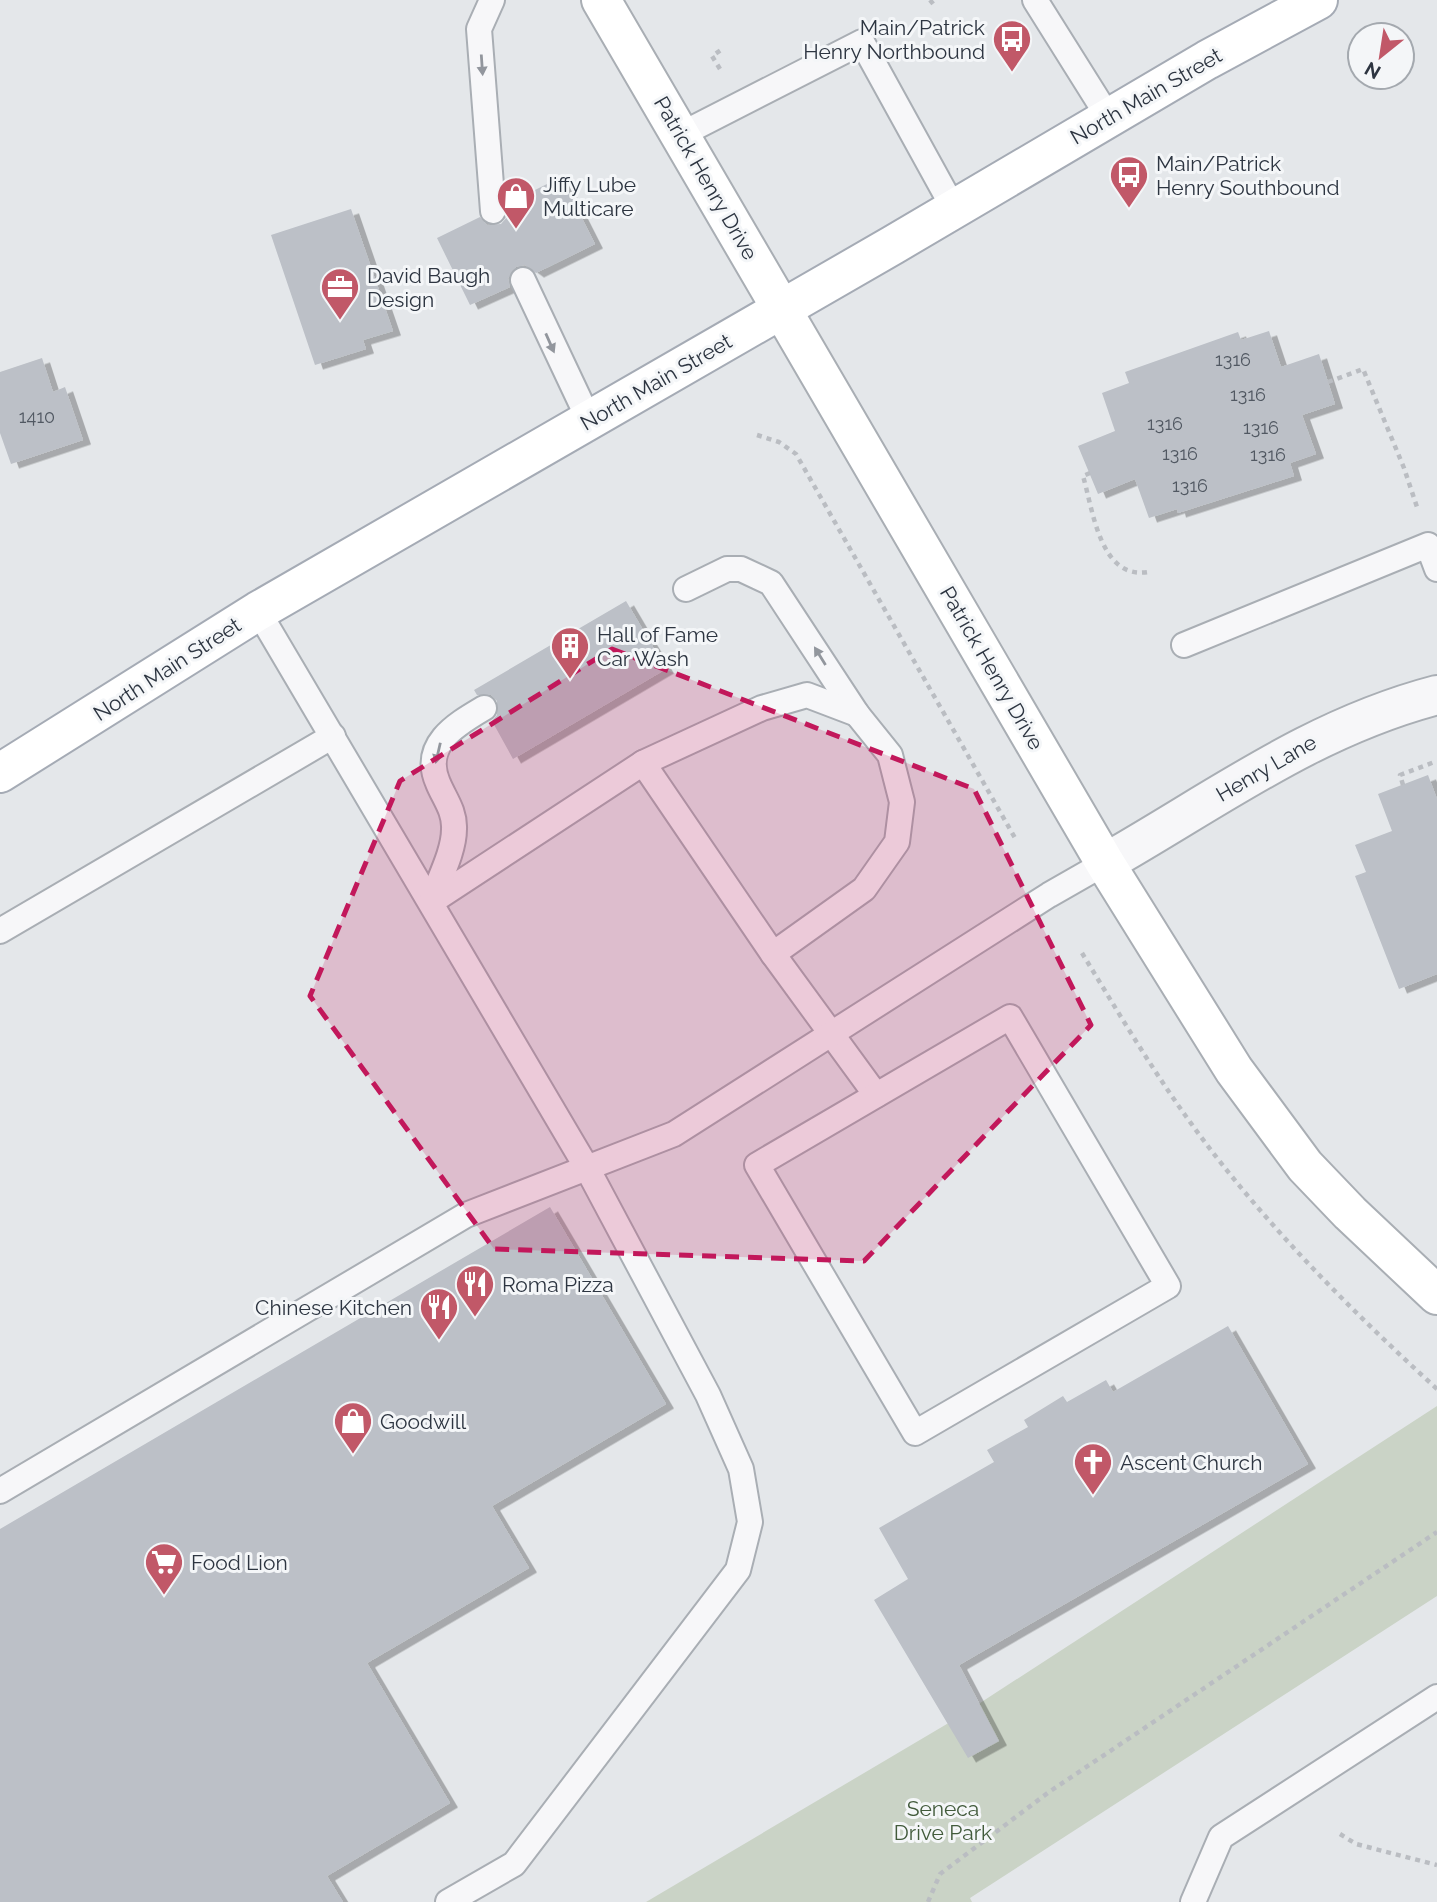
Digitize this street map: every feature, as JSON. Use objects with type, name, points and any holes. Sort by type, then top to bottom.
[{"type":"main road","name":"Patrick Henry Drive","points":[[601,0],[1105,863],[1234,1070],[1305,1166],[1350,1213],[1437,1295]]},
{"type":"main road","name":"North Main Street","points":[[0,773],[258,611],[1109,118],[1318,0]]},
{"type":"street","name":"Henry Lane","points":[[1105,863],[1329,732],[1398,705],[1437,695]]},
{"type":"lane","points":[[492,0],[480,29],[493,211]]},
{"type":"lane","points":[[1035,0],[1109,118]]},
{"type":"lane","points":[[680,135],[862,42],[954,209]]},
{"type":"lane","points":[[523,280],[589,420]]},
{"type":"lane","points":[[1184,645],[1428,545],[1437,569]]},
{"type":"lane","points":[[686,589],[727,569],[741,569],[771,583],[857,714],[890,755],[902,802],[897,842],[864,889],[773,954]]},
{"type":"lane","points":[[258,611],[587,1168],[708,1395],[741,1469],[750,1522],[738,1570],[514,1864],[448,1902]]},
{"type":"lane","points":[[431,902],[643,763],[762,708],[807,695],[857,714]]},
{"type":"lane","points":[[431,902],[454,829],[452,812],[436,779],[435,760],[439,743],[449,729],[484,708]]},
{"type":"lane","points":[[0,932],[333,736]]},
{"type":"lane","points":[[643,763],[773,954],[876,1095]]},
{"type":"lane","points":[[0,1490],[466,1215],[674,1134],[1049,895],[1105,863]]},
{"type":"lane","points":[[1010,1017],[1167,1286],[915,1433],[757,1165],[876,1095],[1010,1017]]},
{"type":"lane","points":[[1193,1902],[1221,1837],[1437,1697]]},
{"type":"path","points":[[721,50],[712,56],[721,70]]},
{"type":"path","points":[[1328,382],[1363,369],[1404,468]]},
{"type":"path","points":[[757,435],[779,442],[796,454],[1015,838]]},
{"type":"path","points":[[1090,473],[1083,476],[1112,561],[1123,569],[1138,573],[1148,572]]},
{"type":"path","points":[[1404,785],[1400,775],[1437,761]]},
{"type":"path","points":[[1082,953],[1185,1115],[1251,1199],[1330,1287],[1437,1389]]},
{"type":"path","points":[[928,1902],[940,1874],[1049,1792],[1437,1532]]},
{"type":"path","points":[[1340,1834],[1356,1844],[1437,1865]]},
{"type":"highlighted area","points":[[612,649],[974,789],[1091,1025],[864,1261],[494,1249],[310,996],[400,781]]},
{"type":"green space","name":"Seneca Drive Park","points":[[1437,1406],[1437,1596],[970,1898],[972,1902],[646,1902],[957,1718]]},
{"type":"building","points":[[561,177],[595,244],[536,273],[525,265],[516,267],[508,278],[510,287],[470,305],[437,238],[480,217],[487,225],[501,224],[507,217],[507,204]]},
{"type":"building","points":[[351,209],[393,331],[363,340],[366,349],[315,365],[271,235]]},
{"type":"building","points":[[1269,331],[1281,367],[1319,354],[1335,404],[1302,415],[1316,454],[1290,463],[1294,476],[1178,513],[1177,509],[1149,518],[1135,479],[1098,494],[1078,446],[1115,431],[1102,393],[1129,383],[1125,372],[1238,332],[1241,340]]},
{"type":"building","points":[[42,358],[53,392],[65,387],[83,440],[11,464],[0,433],[0,372]]},
{"type":"building","name":"Hall of Fame Car Wash","points":[[626,601],[666,669],[513,759],[492,721],[497,715],[497,701],[491,695],[477,695],[474,690]]},
{"type":"building","points":[[1428,775],[1437,799],[1437,974],[1399,989],[1355,876],[1366,872],[1355,845],[1392,831],[1378,794]]},
{"type":"building","name":"Food Lion","points":[[550,1207],[666,1404],[492,1506],[529,1568],[367,1663],[450,1803],[327,1876],[343,1902],[0,1902],[0,1529]]},
{"type":"building","name":"Ascent Church","points":[[1228,1326],[1308,1464],[959,1665],[999,1741],[968,1758],[874,1600],[908,1579],[879,1528],[994,1462],[987,1450],[1028,1427],[1024,1420],[1063,1396],[1067,1402],[1106,1380],[1113,1392]]},
{"type":"place","name":"Main/Patrick Henry Northbound","points":[[1012,73]]},
{"type":"place","name":"Main/Patrick Henry Southbound","points":[[1129,209]]},
{"type":"place","name":"Jiffy Lube Multicare","points":[[516,230]]},
{"type":"place","name":"David Baugh Design","points":[[340,321]]},
{"type":"place","name":"Hall of Fame Car Wash","points":[[570,680]]},
{"type":"place","name":"Roma Pizza","points":[[475,1318]]},
{"type":"place","name":"Chinese Kitchen","points":[[439,1341]]},
{"type":"place","name":"Goodwill","points":[[353,1455]]},
{"type":"place","name":"Ascent Church","points":[[1093,1496]]},
{"type":"place","name":"Food Lion","points":[[164,1596]]}]
